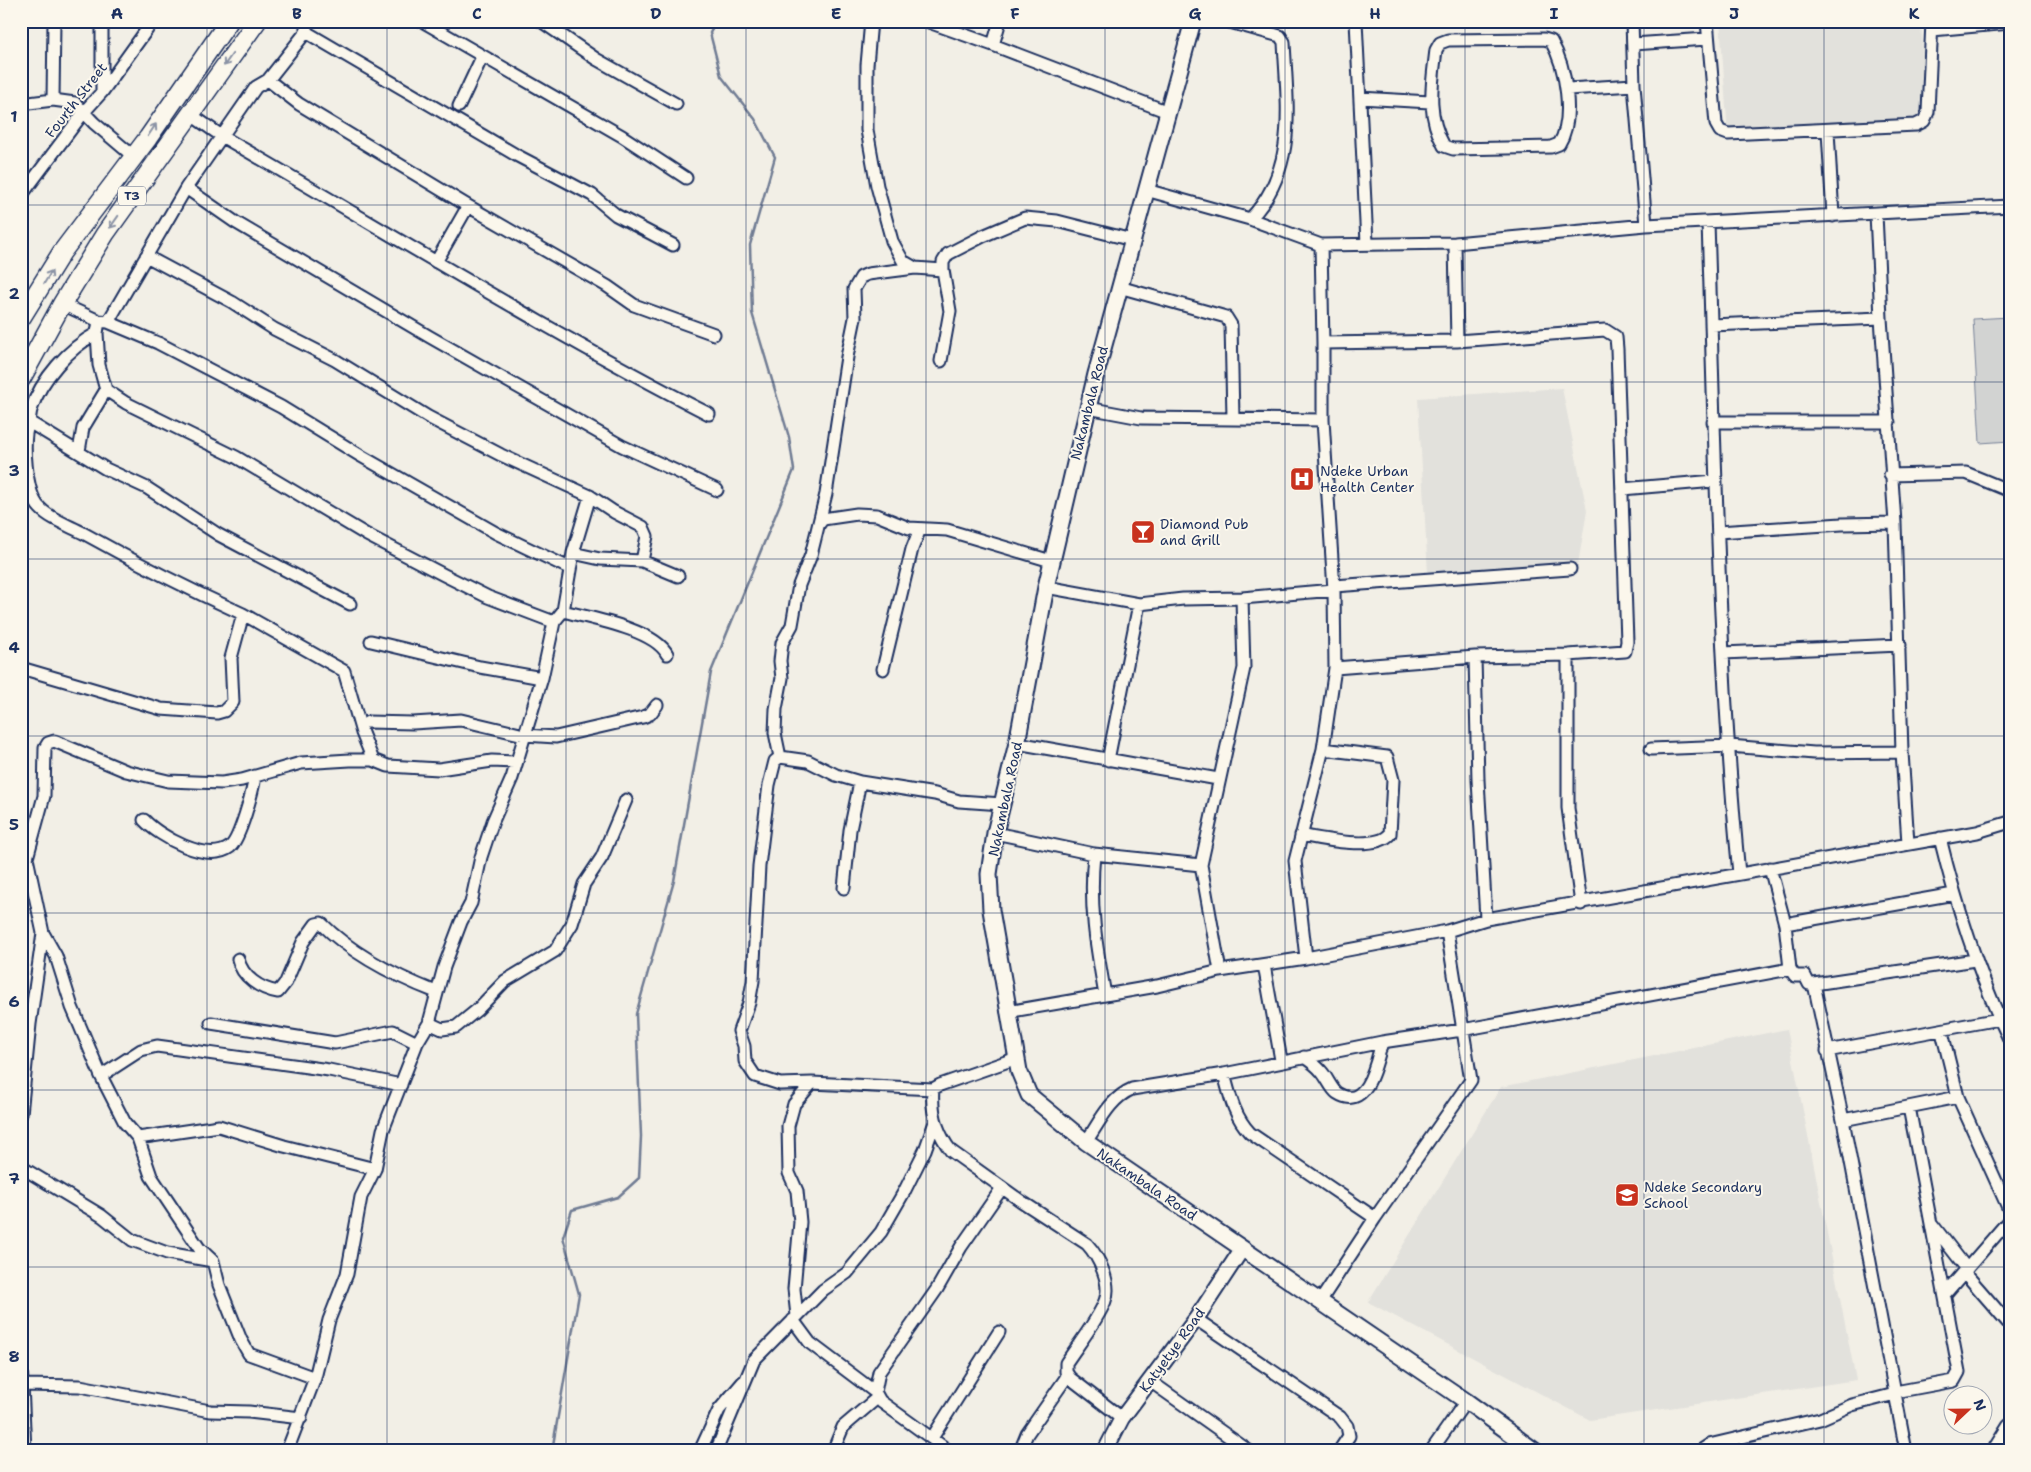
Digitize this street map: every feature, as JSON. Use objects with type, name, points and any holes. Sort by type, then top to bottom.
[{"type":"highway","name":"T3","points":[[21,318],[62,252],[229,21]]},
{"type":"highway","name":"T3","points":[[21,379],[62,304],[105,234],[257,21]]},
{"type":"main road","name":"Nakambala Road","points":[[1193,21],[1119,287],[1088,408],[1046,587],[1017,743],[995,833],[989,874],[991,910],[1022,1084],[1029,1095],[1086,1142],[1319,1303],[1466,1401],[1528,1449]]},
{"type":"main road","points":[[1994,1451],[2010,1427]]},
{"type":"street","points":[[53,100],[54,21]]},
{"type":"street","points":[[102,21],[102,92]]},
{"type":"street","points":[[422,21],[622,136],[686,178]]},
{"type":"street","points":[[541,21],[596,59],[676,104]]},
{"type":"street","points":[[871,21],[866,106],[868,140],[877,186],[892,242],[904,261],[915,268]]},
{"type":"street","points":[[926,21],[1168,112]]},
{"type":"street","points":[[993,45],[1000,21]]},
{"type":"street","points":[[1226,21],[1280,36],[1284,42],[1288,134],[1278,176],[1271,194],[1250,219]]},
{"type":"street","points":[[1356,21],[1367,243]]},
{"type":"street","points":[[1632,21],[1634,85],[1646,225]]},
{"type":"street","points":[[1707,21],[1707,39],[1716,124],[1720,131],[1728,134],[1828,131],[1916,125],[1924,120],[1928,112],[1932,26],[2010,22]]},
{"type":"street","name":"Fourth Street","points":[[21,196],[84,112],[102,92],[151,22]]},
{"type":"street","points":[[373,760],[362,733],[344,671],[243,614],[149,570],[41,510],[33,498],[25,456],[31,410],[41,389],[63,358],[83,340],[96,333],[146,256],[186,188],[256,87],[268,80],[306,27],[516,155],[592,195],[616,215],[673,246]]},
{"type":"street","points":[[1544,39],[1551,41],[1556,50],[1568,89],[1564,137],[1559,144],[1551,147],[1453,149],[1444,146],[1439,137],[1430,102],[1436,50],[1440,44],[1448,40],[1544,39]]},
{"type":"street","points":[[1633,44],[1707,39]]},
{"type":"street","points":[[459,106],[482,57]]},
{"type":"street","points":[[268,80],[300,104],[468,206],[607,286],[634,305],[714,334]]},
{"type":"street","points":[[1568,89],[1634,85]]},
{"type":"street","points":[[1360,98],[1430,102]]},
{"type":"street","points":[[21,104],[53,100],[76,103],[94,123],[133,156]]},
{"type":"street","points":[[190,114],[223,137],[570,340],[709,414]]},
{"type":"street","points":[[1828,131],[1833,216]]},
{"type":"street","points":[[186,188],[243,227],[622,446],[717,490]]},
{"type":"street","points":[[1146,190],[1250,219],[1321,245],[1455,243],[1646,225],[2010,206]]},
{"type":"street","points":[[436,262],[468,206]]},
{"type":"street","points":[[1876,214],[1890,475],[1895,523],[1902,752],[1908,843]]},
{"type":"street","points":[[941,361],[950,311],[943,270],[948,254],[1025,218],[1057,221],[1132,240]]},
{"type":"street","points":[[1708,222],[1715,481],[1723,653],[1739,874]]},
{"type":"street","points":[[1455,243],[1457,341]]},
{"type":"street","points":[[1306,958],[1295,861],[1323,749],[1335,668],[1334,588],[1323,420],[1321,245]]},
{"type":"street","points":[[146,256],[232,302],[274,328],[336,360],[428,417],[501,455],[590,496],[646,530],[648,536],[642,561]]},
{"type":"street","points":[[780,757],[775,733],[776,709],[782,678],[780,662],[782,643],[792,625],[799,585],[812,555],[819,524],[855,318],[854,289],[861,277],[868,274],[915,268],[943,270]]},
{"type":"street","points":[[1119,287],[1226,317],[1231,325],[1234,418]]},
{"type":"street","points":[[62,304],[103,322],[158,342],[281,407],[361,456],[488,528],[569,568]]},
{"type":"street","points":[[1711,325],[1881,318]]},
{"type":"street","points":[[1323,343],[1457,341],[1605,330],[1616,337],[1622,489],[1627,642],[1625,651],[1568,655],[1475,657],[1335,668]]},
{"type":"street","points":[[96,333],[99,366],[106,390],[126,403],[236,457],[367,536],[488,597],[554,622]]},
{"type":"street","points":[[79,452],[83,428],[106,390]]},
{"type":"street","points":[[1088,408],[1141,418],[1323,420]]},
{"type":"street","points":[[29,422],[106,469],[154,492],[219,534],[350,604]]},
{"type":"street","points":[[1713,422],[1888,422]]},
{"type":"street","points":[[1890,475],[1966,473],[2010,491]]},
{"type":"street","points":[[1622,489],[1715,481]]},
{"type":"street","points":[[287,1451],[316,1378],[329,1320],[347,1274],[361,1197],[375,1169],[383,1130],[400,1084],[428,1023],[436,992],[461,922],[471,904],[481,857],[493,821],[512,778],[515,762],[542,678],[554,622],[563,611],[569,568],[590,496]]},
{"type":"street","points":[[819,524],[823,519],[837,516],[878,515],[909,528],[947,530],[1052,561]]},
{"type":"street","points":[[1718,532],[1842,524],[1895,523]]},
{"type":"street","points":[[883,668],[912,549],[920,529]]},
{"type":"street","points":[[573,553],[600,559],[642,561],[678,576]]},
{"type":"street","points":[[1046,587],[1139,604],[1183,599],[1242,598],[1334,588],[1570,569]]},
{"type":"street","points":[[1220,971],[1201,865],[1218,779],[1244,668],[1242,598]]},
{"type":"street","points":[[1108,760],[1139,604]]},
{"type":"street","points":[[563,611],[630,630],[657,642],[663,646],[667,654]]},
{"type":"street","points":[[21,668],[161,709],[218,713],[224,711],[233,702],[232,658],[243,614]]},
{"type":"street","points":[[371,641],[480,667],[542,678]]},
{"type":"street","points":[[1723,653],[1900,645]]},
{"type":"street","points":[[1568,655],[1568,808],[1581,904]]},
{"type":"street","points":[[1475,657],[1478,780],[1486,919]]},
{"type":"street","points":[[368,722],[414,723],[461,720],[524,735],[556,737],[643,717],[650,714],[657,705]]},
{"type":"street","points":[[316,1378],[250,1354],[241,1340],[219,1285],[213,1261],[199,1248],[151,1176],[138,1138],[126,1122],[101,1076],[72,1007],[56,956],[43,933],[23,859],[44,796],[45,748],[48,743],[54,741],[126,770],[168,781],[222,783],[300,763],[373,760],[388,766],[439,769],[492,761],[515,762]]},
{"type":"street","points":[[1017,743],[1218,779]]},
{"type":"street","points":[[1651,749],[1730,746],[1814,753],[1902,752]]},
{"type":"street","points":[[1301,836],[1354,843],[1383,840],[1390,834],[1393,780],[1387,757],[1323,749]]},
{"type":"street","points":[[1002,804],[959,801],[935,794],[860,782],[836,775],[808,761],[780,757],[775,761],[769,785],[759,866],[753,981],[749,1003],[739,1031],[744,1046],[745,1061],[755,1076],[780,1084],[812,1083],[933,1089],[1017,1058]]},
{"type":"street","points":[[144,820],[155,831],[173,842],[206,852],[225,850],[232,846],[243,820],[253,793],[255,776]]},
{"type":"street","points":[[844,888],[850,830],[860,782]]},
{"type":"street","points":[[428,1023],[442,1029],[456,1026],[477,1010],[505,981],[555,951],[572,924],[584,884],[602,856],[626,800]]},
{"type":"street","points":[[1008,1012],[1157,986],[1220,971],[1306,958],[1447,931],[1486,919],[1581,904],[1770,868],[1977,832],[2009,824]]},
{"type":"street","points":[[995,833],[1094,854],[1201,865]]},
{"type":"street","points":[[1940,838],[1954,894],[1975,960],[2010,1041]]},
{"type":"street","points":[[1094,854],[1091,887],[1092,915],[1105,995]]},
{"type":"street","points":[[1770,868],[1785,924],[1790,969],[1795,976],[1805,976],[1809,984],[1975,960]]},
{"type":"street","points":[[1785,924],[1954,894]]},
{"type":"street","points":[[238,960],[241,971],[245,976],[272,991],[278,992],[286,982],[303,942],[316,924],[320,923],[334,937],[382,967],[403,979],[436,992]]},
{"type":"street","points":[[1319,1303],[1375,1218],[1471,1080],[1447,931]]},
{"type":"street","points":[[21,1114],[30,1024],[43,933]]},
{"type":"street","points":[[1264,965],[1281,1060]]},
{"type":"street","points":[[1086,1142],[1115,1100],[1122,1093],[1132,1089],[1224,1074],[1281,1060],[1462,1030],[1790,969]]},
{"type":"street","points":[[1814,984],[1843,1120],[1906,1451]]},
{"type":"street","points":[[1827,1051],[1942,1032],[1999,1019]]},
{"type":"street","points":[[211,1023],[334,1043],[393,1031],[417,1044]]},
{"type":"street","points":[[1942,1032],[1958,1097],[2010,1212]]},
{"type":"street","points":[[1304,1057],[1320,1069],[1336,1092],[1346,1096],[1358,1094],[1368,1086],[1382,1042]]},
{"type":"street","points":[[101,1076],[141,1050],[157,1046],[338,1072],[400,1084]]},
{"type":"street","points":[[1224,1074],[1235,1113],[1246,1128],[1375,1218]]},
{"type":"street","points":[[812,1083],[794,1104],[788,1126],[789,1173],[797,1191],[800,1222],[794,1289],[795,1318],[810,1343],[949,1451]]},
{"type":"street","points":[[933,1089],[935,1122],[943,1141],[951,1151],[1002,1188],[1088,1244],[1094,1252],[1102,1269],[1107,1287],[1106,1300],[1066,1363],[1068,1375],[1122,1418]]},
{"type":"street","points":[[1843,1120],[1958,1097]]},
{"type":"street","points":[[1700,1451],[1709,1446],[1820,1419],[1852,1405],[1954,1380],[1958,1377],[1945,1294],[1909,1107]]},
{"type":"street","points":[[716,1451],[754,1360],[823,1290],[847,1273],[881,1232],[925,1150],[935,1122]]},
{"type":"street","points":[[138,1138],[218,1126],[284,1146],[375,1169]]},
{"type":"street","points":[[21,1167],[102,1216],[132,1240],[167,1254],[213,1261]]},
{"type":"street","points":[[833,1451],[842,1427],[876,1395],[879,1372],[937,1289],[961,1247],[1002,1188]]},
{"type":"street","points":[[1945,1294],[2010,1219]]},
{"type":"street","points":[[1930,1220],[1966,1270],[2010,1325]]},
{"type":"street","name":"Katyetye Road","points":[[1105,1451],[1122,1418],[1196,1319],[1242,1249]]},
{"type":"street","points":[[1196,1319],[1340,1417],[1347,1426],[1349,1436],[1339,1451]]},
{"type":"street","points":[[932,1438],[999,1332]]},
{"type":"street","points":[[21,1362],[24,1444]]},
{"type":"street","points":[[1020,1451],[1027,1434],[1068,1375]]},
{"type":"street","points":[[700,1451],[719,1410],[746,1379]]},
{"type":"street","points":[[1150,1382],[1249,1451]]},
{"type":"street","points":[[22,1385],[80,1386],[210,1411],[249,1412],[301,1418]]},
{"type":"street","points":[[1431,1451],[1466,1401]]},
{"type":"shaded area","points":[[1720,21],[1921,21],[1926,113],[1916,123],[1728,136]]},
{"type":"shaded area","points":[[2010,317],[2010,441],[1980,443],[1973,319]]},
{"type":"shaded area","points":[[1562,388],[1587,511],[1578,564],[1428,574],[1418,398]]},
{"type":"shaded area","name":"Ndeke Secondary School","points":[[1787,1029],[1856,1380],[1590,1420],[1368,1302],[1501,1087]]},
{"type":"waterway","points":[[552,1451],[579,1294],[563,1237],[572,1210],[618,1197],[639,1178],[641,1136],[636,1014],[674,881],[711,672],[794,470],[789,437],[752,313],[750,245],[775,157],[755,119],[721,76],[710,33],[716,21]]},
{"type":"place","name":"Ndeke Urban Health Center","points":[[1302,479]]},
{"type":"place","name":"Diamond Pub and Grill","points":[[1143,532]]},
{"type":"place","name":"Ndeke Secondary School","points":[[1627,1195]]}]
